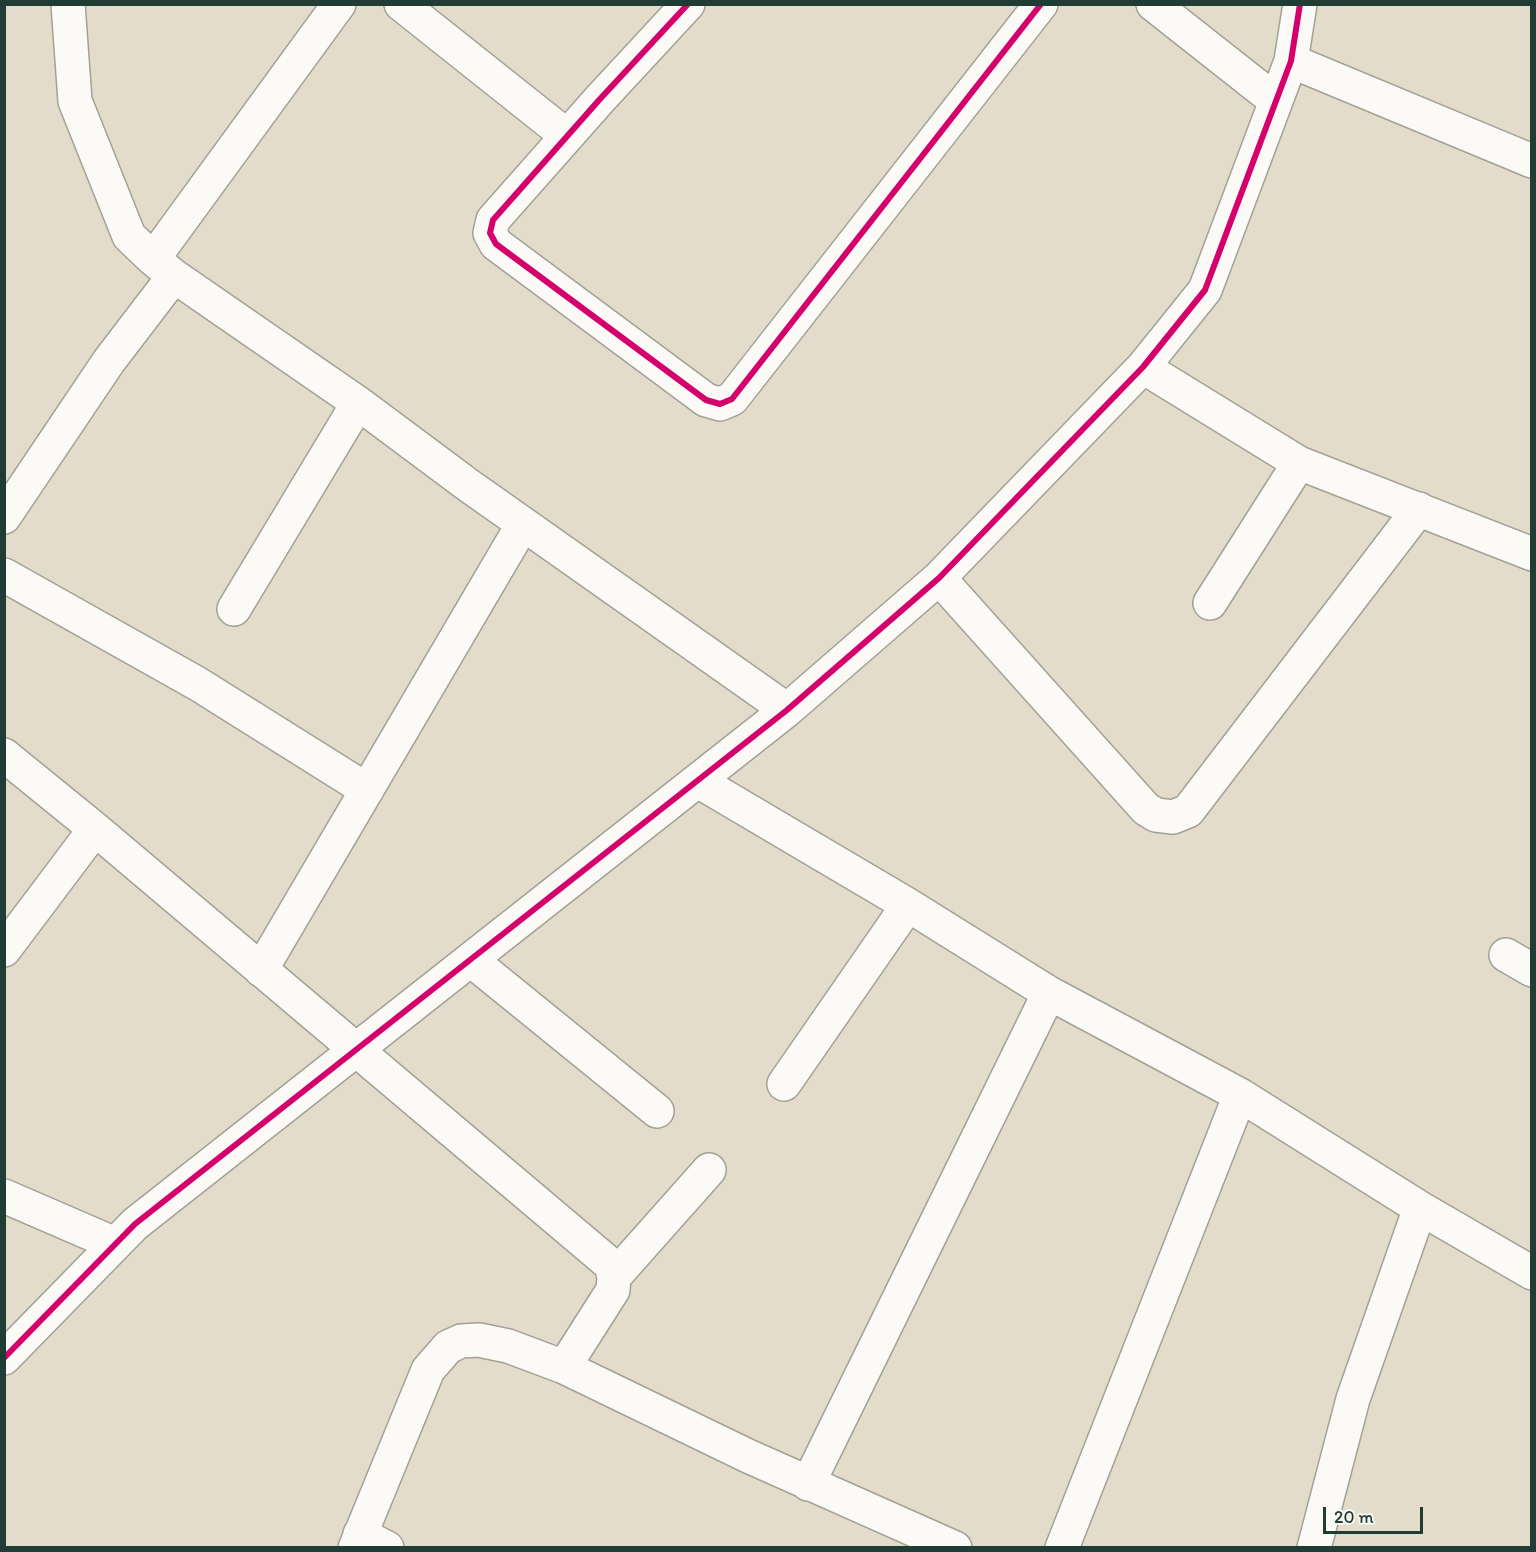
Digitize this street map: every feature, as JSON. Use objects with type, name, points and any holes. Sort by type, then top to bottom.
[{"type":"street","points":[[68,4],[75,101],[129,236],[163,268],[358,403],[523,524],[787,710]]},
{"type":"street","points":[[4,517],[109,361],[163,268],[339,4]]},
{"type":"street","points":[[401,4],[567,136]]},
{"type":"street","points":[[688,4],[493,220],[490,233],[496,244],[706,400],[720,404],[732,399],[1041,4]]},
{"type":"street","points":[[1153,4],[1276,101]]},
{"type":"street","points":[[4,1358],[135,1224],[787,710],[939,578],[1143,367],[1205,290],[1291,61],[1300,4]]},
{"type":"street","points":[[1291,61],[1532,161]]},
{"type":"street","points":[[1143,367],[1299,463],[1532,554]]},
{"type":"street","points":[[234,609],[358,403]]},
{"type":"street","points":[[1210,603],[1299,463]]},
{"type":"street","points":[[939,578],[1146,808],[1156,815],[1173,817],[1188,811],[1419,509]]},
{"type":"street","points":[[261,970],[523,524]]},
{"type":"street","points":[[4,575],[198,684],[367,790]]},
{"type":"street","points":[[4,755],[95,829],[611,1265],[614,1276],[613,1290],[564,1367]]},
{"type":"street","points":[[698,781],[908,905],[1049,993],[1240,1095],[1420,1208],[1532,1273]]},
{"type":"street","points":[[4,950],[95,829]]},
{"type":"street","points":[[783,1084],[908,905]]},
{"type":"street","points":[[471,960],[657,1111]]},
{"type":"street","points":[[808,1484],[1049,993]]},
{"type":"street","points":[[1062,1548],[1240,1095]]},
{"type":"street","points":[[614,1276],[709,1170]]},
{"type":"street","points":[[4,1196],[115,1245]]},
{"type":"street","points":[[1314,1548],[1353,1399],[1420,1208]]},
{"type":"street","points":[[368,1543],[428,1370],[448,1347],[461,1341],[479,1340],[508,1346],[564,1367],[808,1484],[955,1548]]},
{"type":"cycle path","points":[[688,4],[493,220],[490,233],[496,244],[706,400],[720,404],[732,399],[1041,4]]},
{"type":"cycle path","points":[[4,1358],[135,1224],[787,710],[939,578],[1143,367],[1205,290],[1291,61],[1300,4]]}]
